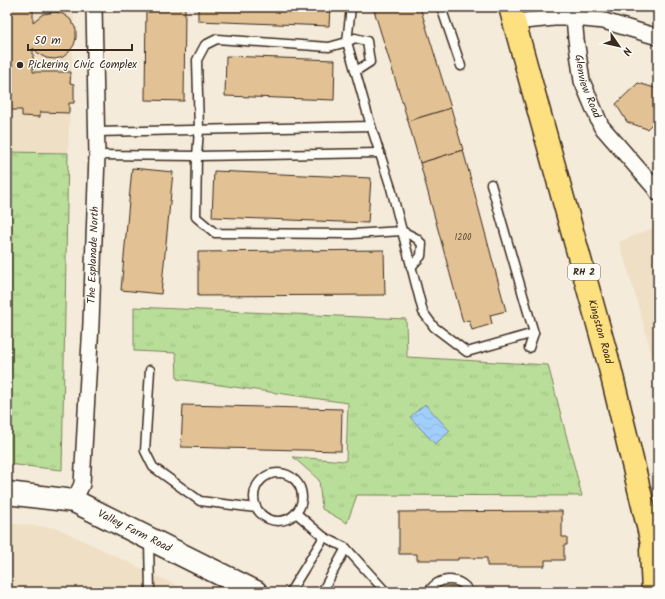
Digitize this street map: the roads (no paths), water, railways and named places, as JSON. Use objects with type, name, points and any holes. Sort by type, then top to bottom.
[{"type":"main road","name":"Kingston Road","points":[[512,15],[609,364],[658,566]]},
{"type":"main road","points":[[651,539],[653,592]]},
{"type":"street","name":"The Esplanade North","points":[[74,501],[82,484],[97,155],[94,7]]},
{"type":"street","points":[[512,15],[604,21],[658,37]]},
{"type":"street","name":"Glenview Road","points":[[574,18],[582,81],[601,126],[658,193]]},
{"type":"street","name":"Valley Farm Road","points":[[7,493],[74,501],[256,592]]},
{"type":"lane","points":[[351,7],[347,42],[371,126],[391,188],[423,312],[434,327],[467,352],[534,333]]},
{"type":"lane","points":[[440,7],[461,66]]},
{"type":"lane","points":[[356,71],[370,62],[367,41],[355,38],[347,42],[329,46],[217,39],[205,45],[197,60],[199,130],[196,217],[215,233],[352,234],[402,231],[416,238],[422,244],[421,256],[411,267]]},
{"type":"lane","points":[[96,132],[371,126]]},
{"type":"lane","points":[[97,155],[197,156],[380,153]]},
{"type":"lane","points":[[491,184],[534,333],[529,348]]},
{"type":"lane","points":[[150,370],[145,450],[154,467],[200,501],[256,508]]},
{"type":"lane","points":[[273,472],[283,472],[292,476],[298,483],[302,492],[302,502],[296,513],[291,517],[282,521],[273,521],[264,517],[256,508],[254,492],[258,483],[264,476],[273,472]]},
{"type":"lane","points":[[296,513],[324,537],[346,548],[385,591],[389,592]]},
{"type":"lane","points":[[290,592],[324,537]]},
{"type":"lane","points":[[149,538],[150,592]]},
{"type":"lane","points":[[322,592],[346,548]]},
{"type":"lane","points":[[429,592],[436,583],[445,580],[454,580],[462,583],[469,592]]},
{"type":"water","points":[[425,404],[450,431],[435,444],[410,417]]},
{"type":"place","name":"Pickering Civic Complex","points":[[20,65]]}]
